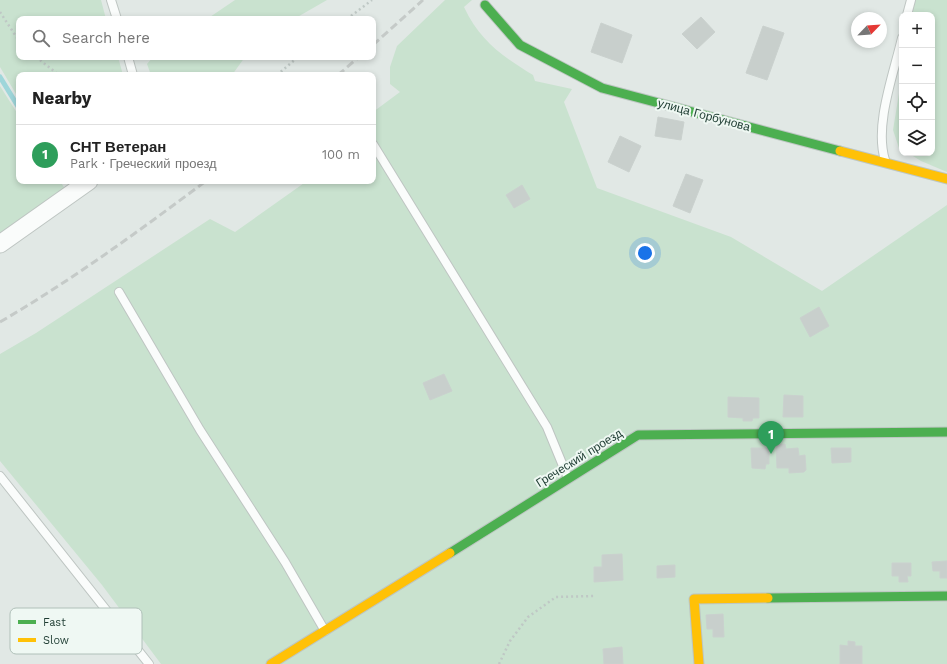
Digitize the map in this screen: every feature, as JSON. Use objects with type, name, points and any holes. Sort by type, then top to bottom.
[{"type":"street","name":"улица Горбунова","points":[[485,5],[520,45],[602,88],[947,179]]},
{"type":"street","points":[[0,244],[84,184]]},
{"type":"street","name":"Греческий проезд","points":[[271,664],[638,435],[947,432]]},
{"type":"street","points":[[699,664],[694,599],[947,596]]},
{"type":"lane","points":[[111,0],[116,16]]},
{"type":"lane","points":[[908,12],[911,0]]},
{"type":"lane","points":[[886,163],[881,147],[881,128],[900,48]]},
{"type":"lane","points":[[129,60],[132,72]]},
{"type":"lane","points":[[376,149],[547,427],[568,479]]},
{"type":"lane","points":[[119,292],[200,430],[285,562],[326,631]]},
{"type":"lane","points":[[0,476],[105,608]]},
{"type":"lane","points":[[141,654],[149,664]]},
{"type":"path","points":[[351,16],[372,0]]},
{"type":"path","points":[[0,12],[16,36]]},
{"type":"path","points":[[40,60],[55,72]]},
{"type":"path","points":[[280,72],[294,60]]},
{"type":"path","points":[[499,664],[510,641],[528,617],[556,597],[596,596]]},
{"type":"green space","points":[[0,0],[101,0],[105,16],[16,16],[16,60],[119,60],[122,72],[16,72],[16,94],[0,67]]},
{"type":"green space","points":[[235,0],[327,0],[299,16],[211,16]]},
{"type":"green space","points":[[445,0],[472,0],[464,7],[477,29],[493,47],[533,75],[535,81],[572,89],[564,102],[597,188],[731,237],[822,291],[947,205],[947,664],[161,664],[142,639],[142,608],[119,608],[0,461],[0,354],[36,333],[210,219],[235,232],[303,184],[376,184],[376,110],[400,92],[390,84],[390,67],[397,46]]},
{"type":"green space","points":[[915,0],[947,0],[947,172],[913,156],[935,156],[935,12],[913,12]]},
{"type":"green space","points":[[150,60],[243,60],[234,72],[150,72],[147,64]]},
{"type":"green space","points":[[0,86],[16,111],[16,184],[62,184],[67,192],[0,237]]},
{"type":"green space","points":[[899,93],[899,148],[893,130]]},
{"type":"building","points":[[701,17],[715,32],[697,49],[682,34]]},
{"type":"building","points":[[601,23],[632,35],[622,63],[591,52]]},
{"type":"building","points":[[763,26],[784,33],[767,80],[746,73]]},
{"type":"building","points":[[658,117],[684,122],[681,140],[655,136]]},
{"type":"building","points":[[620,136],[641,146],[629,172],[608,162]]},
{"type":"building","points":[[686,174],[703,180],[690,213],[673,206]]},
{"type":"building","points":[[522,185],[530,199],[514,208],[506,195]]},
{"type":"building","points":[[819,307],[829,326],[810,337],[800,318]]},
{"type":"building","points":[[444,374],[452,391],[430,400],[423,383]]},
{"type":"building","points":[[784,395],[803,396],[803,417],[783,417]]},
{"type":"building","points":[[728,397],[759,398],[759,418],[753,418],[752,421],[743,421],[743,418],[728,417]]},
{"type":"building","points":[[785,444],[786,449],[798,448],[799,456],[805,455],[806,470],[804,472],[789,473],[789,468],[777,468],[776,445]]},
{"type":"building","points":[[751,448],[769,448],[769,464],[766,464],[765,469],[752,468]]},
{"type":"building","points":[[831,448],[851,448],[851,462],[832,463]]},
{"type":"building","points":[[622,554],[623,580],[594,582],[594,567],[602,567],[602,555]]},
{"type":"building","points":[[947,561],[947,578],[940,578],[940,571],[933,571],[932,562]]},
{"type":"building","points":[[892,563],[911,563],[911,576],[907,576],[908,582],[899,582],[899,576],[892,576]]},
{"type":"building","points":[[675,565],[675,577],[657,578],[657,566]]},
{"type":"building","points":[[723,614],[724,637],[713,637],[713,629],[707,629],[706,615]]},
{"type":"building","points":[[848,641],[855,642],[855,646],[862,646],[862,664],[840,664],[840,645],[848,646]]},
{"type":"building","points":[[622,647],[623,664],[604,664],[603,649]]},
{"type":"waterway","points":[[0,77],[16,103]]},
{"type":"railway","points":[[376,42],[423,0]]},
{"type":"railway","points":[[342,72],[356,60]]},
{"type":"railway","points":[[0,322],[79,272],[130,237],[202,184]]},
{"type":"traffic: fast","points":[[485,5],[520,45],[602,88],[840,151]]},
{"type":"traffic: fast","points":[[450,553],[638,435],[947,432]]},
{"type":"traffic: fast","points":[[768,598],[947,596]]},
{"type":"traffic: slow","points":[[840,151],[947,179]]},
{"type":"traffic: slow","points":[[271,664],[450,553]]},
{"type":"traffic: slow","points":[[699,664],[694,599],[768,598]]},
{"type":"place","name":"СНТ Ветеран","points":[[771,454]]}]
